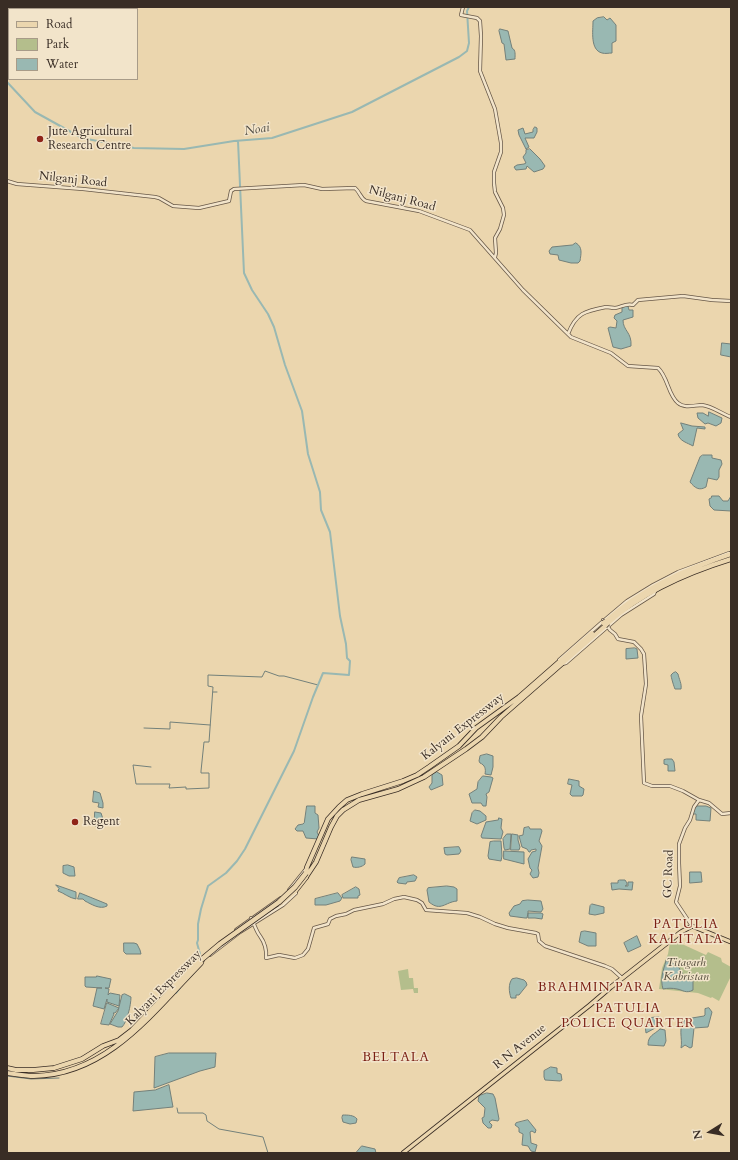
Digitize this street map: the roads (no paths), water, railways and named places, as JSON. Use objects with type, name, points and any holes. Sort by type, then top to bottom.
[{"type":"highway","name":"Kalyani Expressway","points":[[307,867],[328,820],[338,807],[347,800],[417,775],[459,746],[476,728],[519,697],[627,604],[667,578],[731,553]]},
{"type":"highway","name":"Kalyani Expressway","points":[[606,623],[628,607],[655,591],[692,574],[731,560]]},
{"type":"highway","name":"Kalyani Expressway","points":[[7,1073],[33,1076],[57,1074],[76,1068],[100,1057],[128,1039],[198,964],[220,945],[286,899],[312,869],[331,826],[343,810],[359,800],[398,789],[424,777],[450,760],[482,737],[501,717],[560,662]]},
{"type":"highway","points":[[306,875],[307,867]]},
{"type":"highway","points":[[7,1068],[16,1070],[54,1068],[82,1059],[103,1046],[119,1040],[132,1030],[198,964]]},
{"type":"main road","points":[[692,926],[731,942]]},
{"type":"main road","name":"R N Avenue","points":[[403,1153],[672,938],[692,926]]},
{"type":"street","points":[[462,7],[461,15],[477,18],[480,21],[480,71],[495,109],[502,148],[494,178],[495,192],[504,212],[500,229],[495,239],[495,257]]},
{"type":"street","name":"Nilganj Road","points":[[7,181],[17,184],[83,189],[155,197],[173,206],[199,208],[229,201],[231,191],[237,189],[304,185],[322,189],[355,188],[360,193],[362,199],[366,201],[419,211],[470,230],[523,290],[568,334],[574,338],[611,353],[628,366],[658,368],[675,399],[680,404],[684,406],[705,406],[731,418]]},
{"type":"street","points":[[568,334],[582,313],[607,307],[616,308],[627,304],[633,305],[638,300],[683,296],[731,301]]},
{"type":"street","points":[[606,623],[618,639],[634,642],[644,654],[646,684],[641,718],[644,783],[652,786],[670,786],[709,803],[722,814],[731,813]]},
{"type":"street","name":"GC Road","points":[[692,926],[676,902],[680,886],[679,844],[694,807],[700,800]]},
{"type":"street","name":"Kalyani Expressway","points":[[198,964],[216,946],[251,918],[284,896],[307,867]]},
{"type":"street","name":"Kalyani Expressway","points":[[198,964],[240,932],[283,905],[310,874],[312,869]]},
{"type":"street","points":[[251,918],[265,943],[267,953],[266,958],[279,955],[295,958],[305,954],[314,928],[328,924],[330,919],[354,910],[383,904],[394,899],[404,897],[417,900],[426,910],[467,913],[480,917],[496,925],[536,933],[538,934],[541,944],[605,966],[612,969],[623,978]]},
{"type":"water","points":[[604,17],[607,20],[610,18],[616,25],[616,41],[612,43],[612,53],[603,53],[598,51],[594,44],[593,21],[597,18]]},
{"type":"water","points":[[500,29],[508,31],[512,48],[515,51],[515,59],[506,60],[504,44],[502,43],[499,31]]},
{"type":"water","points":[[535,127],[537,128],[537,132],[534,138],[525,138],[529,147],[526,149],[518,130],[523,128],[525,134],[533,132]]},
{"type":"water","points":[[530,149],[545,166],[543,169],[534,172],[527,166],[526,169],[516,170],[514,167],[526,163],[523,157],[526,150]]},
{"type":"water","points":[[576,243],[580,247],[581,251],[580,261],[578,263],[559,260],[558,255],[550,254],[549,251],[552,247],[572,245]]},
{"type":"water","points":[[628,306],[629,310],[633,310],[633,317],[623,320],[624,327],[631,341],[631,346],[621,349],[613,347],[608,328],[616,328],[617,321],[614,318],[615,315],[622,312],[622,307]]},
{"type":"water","points":[[722,343],[731,344],[731,357],[721,355]]},
{"type":"water","points":[[709,412],[722,418],[721,423],[716,426],[708,423],[705,424],[698,418],[697,413],[703,413],[708,416]]},
{"type":"water","points":[[681,423],[705,427],[705,429],[697,428],[693,446],[682,440],[679,436],[678,434],[683,430]]},
{"type":"water","points":[[703,455],[712,455],[712,458],[721,460],[722,464],[717,480],[708,478],[706,487],[699,489],[690,482],[700,457]]},
{"type":"water","points":[[712,496],[719,496],[723,501],[728,501],[731,496],[731,511],[714,510],[710,506],[709,499]]},
{"type":"water","points":[[626,649],[637,649],[638,658],[626,659]]},
{"type":"water","points":[[676,672],[678,674],[681,689],[675,689],[671,675]]},
{"type":"water","points":[[487,754],[493,756],[491,775],[485,774],[485,767],[479,761],[480,756]]},
{"type":"water","points":[[672,759],[674,762],[675,771],[668,771],[668,765],[664,764],[664,760]]},
{"type":"water","points":[[437,772],[442,775],[443,785],[431,790],[429,787],[432,783],[432,775]]},
{"type":"water","points":[[483,776],[493,778],[489,792],[486,794],[486,806],[483,806],[481,803],[472,803],[469,794],[477,789],[478,782]]},
{"type":"water","points":[[569,779],[579,781],[579,786],[584,789],[582,796],[572,796],[570,794],[572,785],[568,784]]},
{"type":"water","points":[[94,791],[100,793],[103,808],[98,807],[99,803],[93,802]]},
{"type":"water","points":[[307,806],[315,806],[315,813],[318,815],[318,839],[306,838],[303,831],[297,831],[295,829],[298,825],[304,823]]},
{"type":"water","points":[[695,806],[706,806],[711,808],[710,821],[696,820],[696,814],[693,814]]},
{"type":"water","points":[[475,810],[480,811],[486,816],[486,820],[477,824],[470,821],[472,813]]},
{"type":"water","points":[[95,812],[101,813],[103,819],[102,827],[91,825],[91,820],[94,819]]},
{"type":"water","points":[[499,818],[502,819],[501,828],[503,832],[501,839],[482,838],[481,836],[486,822],[498,820]]},
{"type":"water","points":[[529,827],[530,829],[541,829],[542,831],[539,841],[542,846],[538,868],[539,873],[538,877],[533,878],[530,874],[532,870],[528,859],[532,852],[536,851],[536,849],[529,852],[527,849],[522,847],[519,836],[523,835],[524,828]]},
{"type":"water","points":[[507,834],[511,834],[510,849],[505,850],[503,839]]},
{"type":"water","points":[[512,834],[518,835],[519,850],[511,850]]},
{"type":"water","points":[[501,841],[501,861],[489,859],[490,842]]},
{"type":"water","points":[[459,847],[461,851],[459,854],[445,854],[444,848]]},
{"type":"water","points":[[504,851],[524,852],[524,864],[504,859]]},
{"type":"water","points":[[352,857],[365,859],[365,864],[359,867],[353,867],[351,860]]},
{"type":"water","points":[[68,865],[74,867],[75,876],[69,876],[63,873],[63,866]]},
{"type":"water","points":[[690,872],[701,872],[702,882],[690,883]]},
{"type":"water","points":[[414,875],[417,877],[415,881],[407,882],[406,884],[397,882],[399,878]]},
{"type":"water","points":[[620,880],[625,880],[627,885],[625,886],[628,886],[628,882],[633,882],[632,890],[612,890],[611,883],[618,883]]},
{"type":"water","points":[[56,885],[76,892],[76,899],[58,891],[59,889]]},
{"type":"water","points":[[447,886],[457,889],[457,901],[443,906],[433,905],[429,902],[428,888]]},
{"type":"water","points":[[356,887],[359,889],[360,895],[358,898],[343,898],[342,895]]},
{"type":"water","points":[[80,893],[107,904],[107,906],[99,907],[90,904],[83,899],[78,899]]},
{"type":"water","points":[[338,893],[342,898],[340,901],[326,905],[315,905],[315,899]]},
{"type":"water","points":[[522,901],[541,901],[543,909],[541,912],[528,911],[527,918],[510,916],[509,913],[514,906],[520,904]]},
{"type":"water","points":[[592,904],[604,907],[604,913],[595,915],[589,914],[590,906]]},
{"type":"water","points":[[528,913],[541,913],[543,914],[542,919],[528,918]]},
{"type":"water","points":[[585,931],[596,933],[596,946],[588,946],[579,942],[581,932]]},
{"type":"water","points":[[637,936],[641,946],[628,952],[624,943]]},
{"type":"water","points":[[124,943],[137,944],[141,954],[126,954],[124,952]]},
{"type":"water","points":[[666,961],[677,966],[684,977],[690,977],[693,980],[693,990],[686,992],[673,988],[663,989],[662,978]]},
{"type":"water","points":[[97,976],[111,979],[109,988],[105,988],[109,989],[108,995],[110,993],[120,995],[119,1006],[107,1002],[107,999],[104,1009],[93,1006],[97,988],[102,988],[86,987],[85,977]]},
{"type":"water","points":[[517,978],[524,980],[527,985],[519,995],[516,995],[516,998],[511,998],[509,986],[512,979]]},
{"type":"water","points":[[125,994],[131,997],[129,1009],[124,1025],[122,1027],[118,1027],[110,1024],[118,1011],[122,995]]},
{"type":"water","points":[[107,1003],[119,1008],[115,1013],[113,1013],[114,1014],[109,1025],[101,1024]]},
{"type":"water","points":[[709,1008],[712,1012],[708,1027],[694,1028],[692,1047],[690,1048],[685,1045],[681,1048],[681,1029],[683,1022],[686,1019],[704,1016],[705,1009]]},
{"type":"water","points":[[659,1017],[657,1027],[646,1033],[645,1025],[650,1018]]},
{"type":"water","points":[[660,1029],[665,1030],[666,1041],[664,1046],[648,1045],[650,1037]]},
{"type":"water","points":[[169,1053],[216,1053],[215,1067],[154,1088],[155,1057]]},
{"type":"water","points":[[551,1067],[557,1068],[557,1073],[561,1074],[562,1080],[545,1080],[544,1071]]},
{"type":"water","points":[[169,1085],[173,1107],[133,1111],[134,1092],[155,1090]]},
{"type":"water","points":[[487,1093],[493,1094],[495,1098],[499,1119],[498,1121],[492,1120],[489,1122],[492,1125],[491,1128],[488,1128],[483,1123],[482,1118],[484,1117],[485,1108],[478,1101],[479,1096]]},
{"type":"water","points":[[343,1115],[354,1117],[357,1119],[356,1123],[350,1124],[343,1122]]},
{"type":"water","points":[[528,1120],[536,1130],[535,1133],[532,1131],[530,1132],[531,1143],[537,1145],[535,1152],[531,1151],[528,1146],[522,1145],[523,1134],[519,1132],[519,1128],[515,1125],[516,1123]]},
{"type":"water","points":[[362,1146],[375,1149],[376,1153],[356,1153]]},
{"type":"waterway","name":"Noai","points":[[7,82],[35,112],[82,138],[134,148],[184,149],[234,141],[272,138],[352,112],[459,57],[467,51],[469,43],[467,11],[469,7]]},
{"type":"waterway","points":[[195,963],[200,954],[197,943],[198,924],[208,886],[226,873],[245,849],[294,751],[323,673],[349,675],[350,661],[347,658],[346,644],[340,616],[330,532],[321,510],[320,492],[308,454],[302,411],[285,365],[274,327],[268,314],[252,290],[244,273],[238,141]]},
{"type":"waterway","points":[[151,767],[133,765],[136,784],[170,784],[169,788],[186,787],[186,789],[209,788],[209,773],[201,773],[204,742],[209,742],[213,687],[208,686],[208,675],[262,677],[265,671],[279,676],[318,685]]},
{"type":"waterway","points":[[144,728],[170,729],[170,722],[210,725]]},
{"type":"waterway","points":[[187,980],[196,970]]},
{"type":"waterway","points":[[176,993],[180,988]]},
{"type":"waterway","points":[[7,1076],[31,1079],[59,1078]]},
{"type":"waterway","points":[[177,1108],[178,1113],[203,1113],[206,1115],[207,1121],[219,1129],[263,1137],[268,1153]]},
{"type":"place","name":"Jute Agricultural Research Centre","points":[[40,139]]},
{"type":"place","name":"Regent","points":[[75,822]]},
{"type":"district","name":"PATULIA KALITALA","points":[[686,932]]},
{"type":"district","name":"BRAHMIN PARA","points":[[596,988]]},
{"type":"district","name":"PATULIA POLICE QUARTER","points":[[628,1016]]},
{"type":"district","name":"BELTALA","points":[[396,1058]]},
{"type":"park label","name":"Titagarh Kabristan","points":[[686,970]]}]
